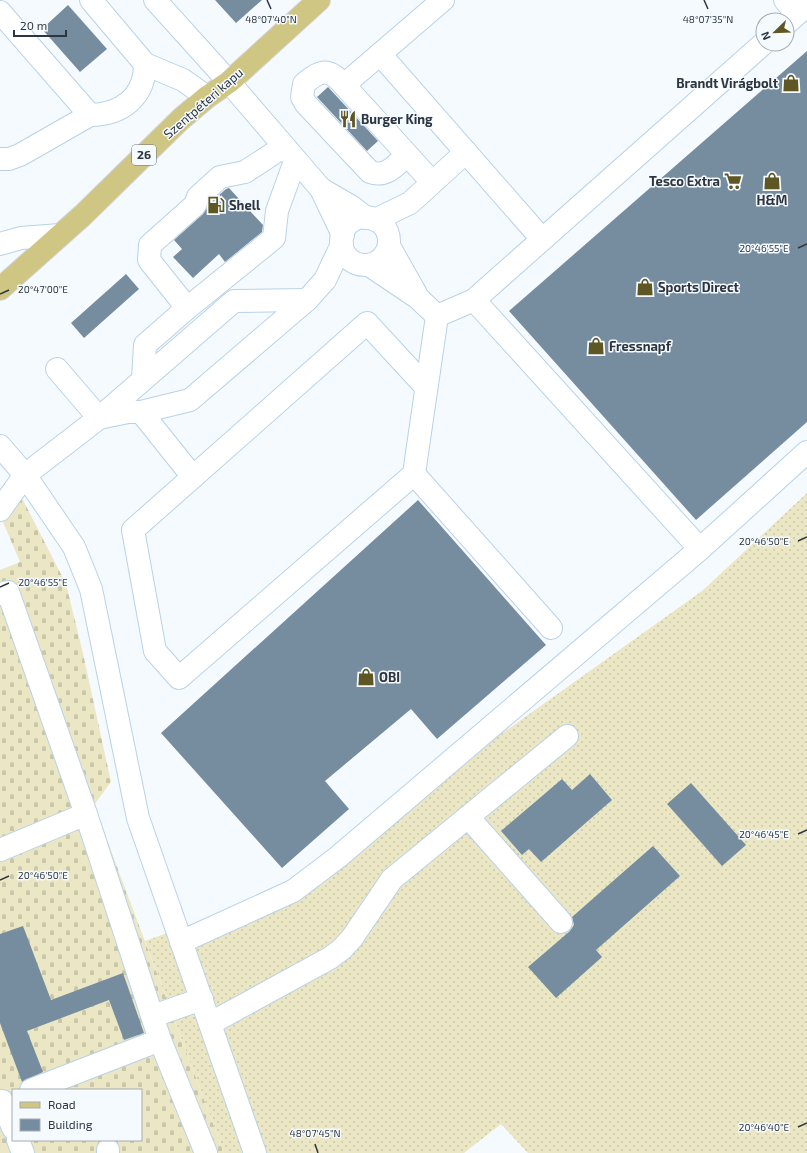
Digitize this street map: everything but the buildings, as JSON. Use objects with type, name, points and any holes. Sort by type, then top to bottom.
[{"type":"main road","name":"Szentpéteri kapu","points":[[0,289],[60,235],[207,97],[228,82],[319,0]]},
{"type":"street","points":[[90,0],[145,64],[183,80],[207,97]]},
{"type":"street","points":[[155,0],[321,189],[382,225],[389,242],[418,298]]},
{"type":"street","points":[[344,85],[443,0]]},
{"type":"street","points":[[0,12],[90,115]]},
{"type":"street","points":[[436,316],[474,300],[755,51]]},
{"type":"street","points":[[380,54],[542,239]]},
{"type":"street","points":[[0,159],[9,159],[20,155],[90,115],[103,115],[126,106],[142,84],[145,64]]},
{"type":"street","points":[[407,155],[388,172],[382,174],[370,172],[306,104],[302,97],[304,84],[315,74],[322,72],[335,75],[432,182]]},
{"type":"street","points":[[99,418],[128,412],[141,412],[190,400],[307,300],[325,280],[350,224],[358,219],[371,219],[410,203],[466,152]]},
{"type":"street","points":[[185,310],[180,299],[149,260],[150,245],[195,205],[198,197],[220,177],[245,172],[289,154]]},
{"type":"street","points":[[143,379],[145,345],[185,310],[274,238],[277,211],[289,154]]},
{"type":"street","points":[[321,189],[348,257],[355,263],[367,265],[418,298],[436,316]]},
{"type":"street","points":[[325,280],[382,258],[410,203]]},
{"type":"street","points":[[0,244],[21,238],[60,235]]},
{"type":"street","points":[[0,510],[25,475],[99,418],[234,301],[307,300]]},
{"type":"street","points":[[474,300],[700,549]]},
{"type":"street","points":[[426,387],[367,323],[133,530],[155,651],[179,678],[414,474],[436,316]]},
{"type":"street","points":[[57,368],[99,418]]},
{"type":"street","points":[[141,412],[193,477]]},
{"type":"street","points":[[0,446],[25,475],[74,547],[91,589],[138,818],[211,1023],[255,1153]]},
{"type":"street","points":[[181,942],[293,891],[344,852],[700,549],[807,452]]},
{"type":"street","points":[[414,474],[551,628]]},
{"type":"street","points":[[0,594],[8,592],[86,814],[160,1040],[206,1153]]},
{"type":"street","points":[[211,1023],[330,958],[342,949],[352,938],[392,879],[567,736]]},
{"type":"street","points":[[1,846],[86,814]]},
{"type":"street","points":[[468,817],[561,922]]},
{"type":"street","points":[[153,1016],[202,999]]},
{"type":"street","points":[[34,1089],[160,1040]]},
{"type":"street","points":[[4,1099],[12,1125]]},
{"type":"street","points":[[18,1141],[23,1153]]},
{"type":"green space","points":[[807,493],[807,1153],[528,1153],[501,1124],[464,1153],[224,1153],[145,941],[211,917],[288,886],[702,591]]},
{"type":"green space","points":[[22,498],[66,584],[82,649],[111,782],[94,805],[224,1153],[0,1153],[0,570],[20,562],[0,515]]},
{"type":"place","name":"Brandt Virágbolt","points":[[791,83]]},
{"type":"place","name":"Burger King","points":[[348,119]]},
{"type":"place","name":"Tesco Extra","points":[[733,181]]},
{"type":"place","name":"H&M","points":[[772,181]]},
{"type":"place","name":"Shell","points":[[216,205]]},
{"type":"place","name":"Sports Direct","points":[[645,287]]},
{"type":"place","name":"Fressnapf","points":[[596,346]]},
{"type":"place","name":"OBI","points":[[366,677]]}]
